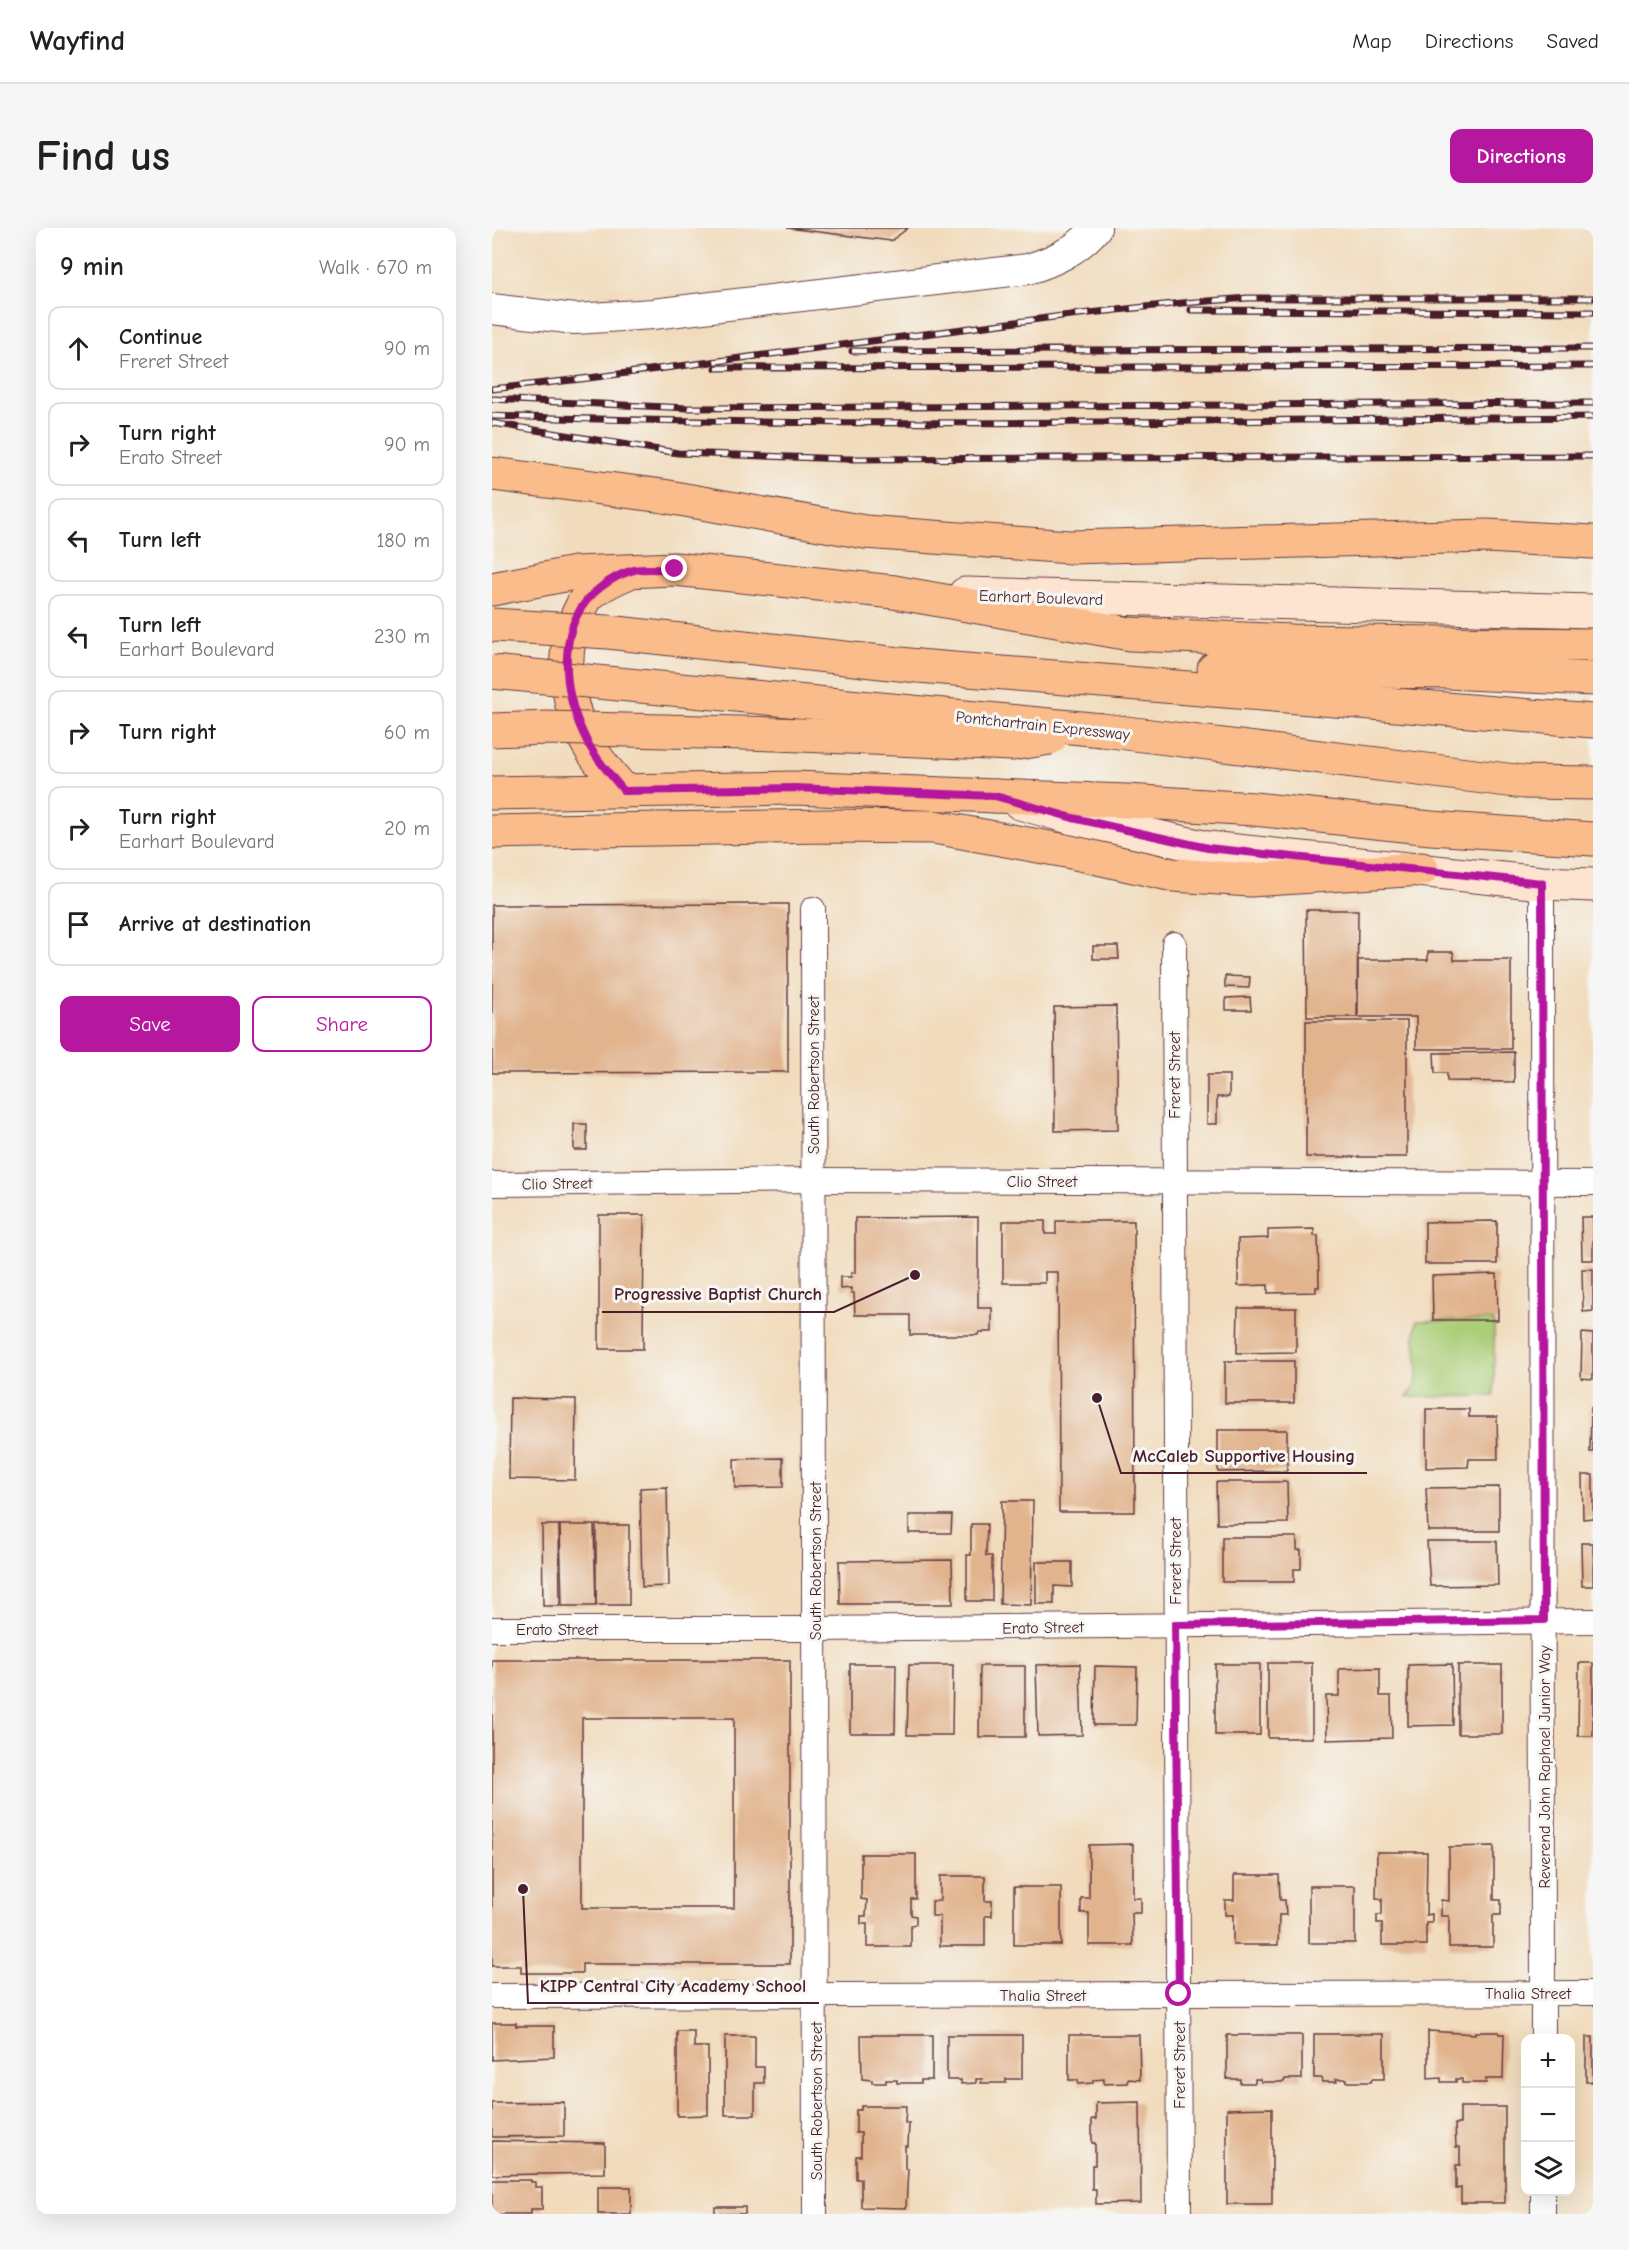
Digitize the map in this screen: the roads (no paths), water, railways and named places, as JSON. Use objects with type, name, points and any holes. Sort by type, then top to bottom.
[{"type":"main road","points":[[492,474],[663,496],[865,532],[938,539],[1070,547],[1487,536],[1593,542]]},
{"type":"main road","points":[[492,487],[518,478],[539,479]]},
{"type":"main road","name":"Earhart Boulevard","points":[[492,589],[575,573],[675,569],[894,592],[1593,611]]},
{"type":"main road","points":[[624,791],[601,764],[584,737],[572,707],[567,671],[567,645],[575,620],[587,597],[610,580],[634,570]]},
{"type":"main road","points":[[894,592],[1030,618],[1131,634],[1292,641],[1583,645]]},
{"type":"main road","points":[[492,625],[608,632],[918,666],[1593,722]]},
{"type":"main road","points":[[918,666],[1447,672],[1593,679]]},
{"type":"main road","name":"Pontchartrain Expressway","points":[[492,672],[1102,730],[1524,782],[1593,783]]},
{"type":"main road","points":[[492,730],[547,728],[777,734],[1012,744],[1102,730]]},
{"type":"main road","points":[[492,793],[794,788],[1127,801],[1254,809],[1431,828],[1593,839]]},
{"type":"main road","points":[[995,796],[1073,818],[1208,848],[1542,883],[1593,885]]},
{"type":"main road","points":[[492,832],[826,826],[934,827],[1028,844],[1173,875],[1250,880],[1422,869]]},
{"type":"street","points":[[492,309],[575,319],[652,314],[1028,269],[1054,261],[1078,246],[1095,228]]},
{"type":"street","name":"Reverend John Raphael Junior Way","points":[[1542,883],[1544,2034]]},
{"type":"street","name":"South Robertson Street","points":[[813,909],[816,1629],[815,2214]]},
{"type":"street","name":"Freret Street","points":[[1174,944],[1179,2214]]},
{"type":"street","name":"Clio Street","points":[[492,1184],[813,1180],[1593,1183]]},
{"type":"street","name":"Erato Street","points":[[492,1629],[816,1629],[1593,1621]]},
{"type":"street","name":"Thalia Street","points":[[492,1996],[1593,1993]]},
{"type":"street","points":[[1543,2196],[1543,2214]]},
{"type":"railway","points":[[492,389],[1062,316],[1182,303],[1248,298],[1593,298]]},
{"type":"railway","points":[[1191,310],[1593,312]]},
{"type":"railway","points":[[852,351],[1593,348]]},
{"type":"railway","points":[[716,368],[1593,366]]},
{"type":"railway","points":[[492,399],[689,408],[1593,403]]},
{"type":"railway","points":[[492,416],[905,423],[1593,417]]},
{"type":"railway","points":[[492,423],[678,453],[847,459],[1593,456]]},
{"type":"place","name":"Progressive Baptist Church","points":[[915,1275]]},
{"type":"place","name":"McCaleb Supportive Housing","points":[[1097,1398]]},
{"type":"place","name":"KIPP Central City Academy School","points":[[523,1889]]}]
